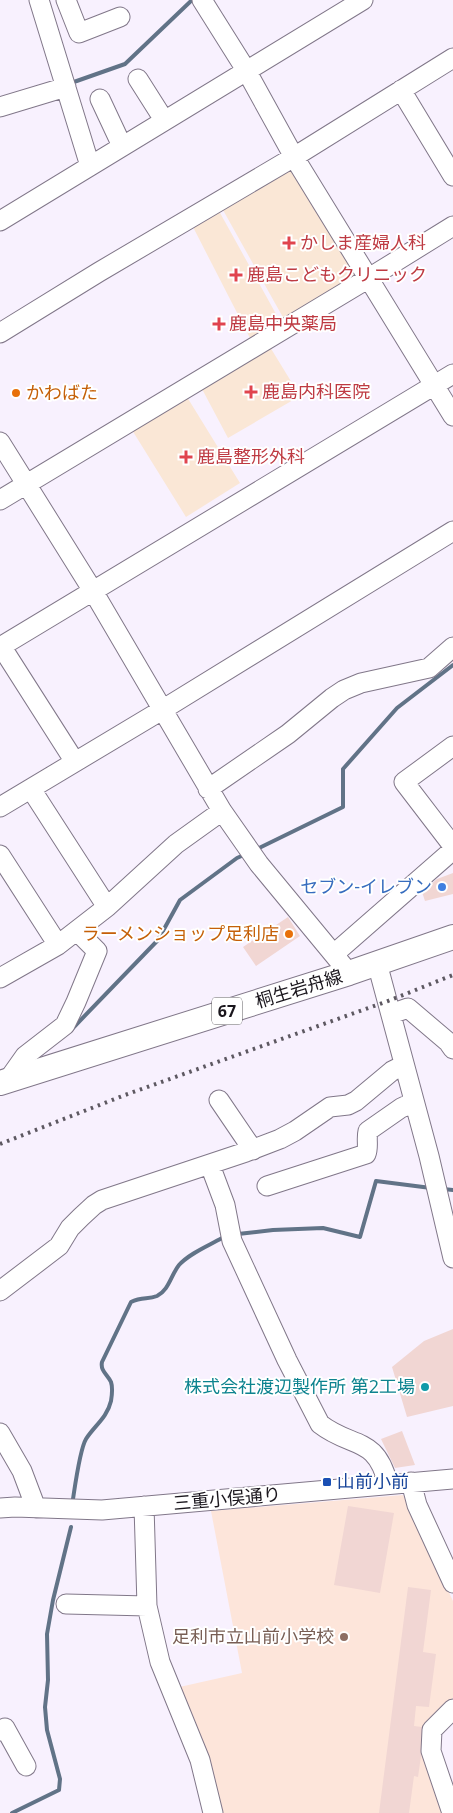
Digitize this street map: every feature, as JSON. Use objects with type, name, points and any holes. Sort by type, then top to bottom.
[{"type":"main road","name":"桐生岩舟線","points":[[4,1081],[349,973],[453,937]]},
{"type":"street","points":[[39,0],[90,166]]},
{"type":"street","points":[[66,0],[78,33],[120,17]]},
{"type":"street","points":[[202,0],[246,70],[294,157],[453,416]]},
{"type":"street","points":[[0,220],[363,0]]},
{"type":"street","points":[[0,333],[294,157],[453,58]]},
{"type":"street","points":[[138,79],[164,120]]},
{"type":"street","points":[[0,107],[66,87]]},
{"type":"street","points":[[401,90],[453,176]]},
{"type":"street","points":[[100,98],[122,146]]},
{"type":"street","points":[[0,500],[370,278],[453,226]]},
{"type":"street","points":[[75,762],[1,647],[453,374]]},
{"type":"street","points":[[0,442],[93,591],[222,812],[259,864],[349,973]]},
{"type":"street","points":[[0,807],[453,531]]},
{"type":"street","points":[[208,789],[288,734],[344,690],[361,683],[429,668],[453,647]]},
{"type":"street","points":[[453,746],[404,782],[453,846]]},
{"type":"street","points":[[30,789],[107,907]]},
{"type":"street","points":[[2,973],[58,945],[107,907],[176,844],[222,812]]},
{"type":"street","points":[[334,954],[453,850]]},
{"type":"street","points":[[0,855],[58,945]]},
{"type":"street","points":[[4,1081],[25,1056],[65,1025],[97,951],[77,931]]},
{"type":"street","points":[[377,963],[429,1156],[453,1258]]},
{"type":"street","points":[[391,1014],[408,1008],[451,1043]]},
{"type":"street","points":[[0,1291],[59,1246],[70,1228],[94,1205],[102,1200],[253,1150],[295,1131],[330,1107],[356,1102],[392,1071],[404,1065]]},
{"type":"street","points":[[220,1100],[253,1150]]},
{"type":"street","points":[[267,1186],[366,1154],[368,1150],[368,1131],[401,1108],[414,1102]]},
{"type":"street","points":[[210,1165],[225,1205],[232,1241],[320,1424],[328,1430],[371,1449],[377,1456],[388,1484]]},
{"type":"street","points":[[0,1433],[22,1471],[36,1508]]},
{"type":"street","name":"三重小俣通り","points":[[0,1508],[102,1510],[453,1479]]},
{"type":"street","points":[[411,1482],[417,1504],[453,1583]]},
{"type":"street","points":[[144,1506],[147,1606],[160,1662],[200,1760],[213,1813]]},
{"type":"street","points":[[66,1604],[147,1606]]},
{"type":"street","points":[[452,1813],[431,1752],[432,1730],[453,1709]]},
{"type":"street","points":[[0,1732],[5,1728],[26,1766]]},
{"type":"shaded area","name":"かしま産婦人科","points":[[291,169],[356,275],[285,321],[223,210]]},
{"type":"shaded area","name":"鹿島こどもクリニック","points":[[219,211],[281,323],[251,340],[193,227]]},
{"type":"shaded area","name":"鹿島内科医院","points":[[270,347],[300,396],[228,438],[202,389]]},
{"type":"shaded area","name":"鹿島整形外科","points":[[187,397],[240,483],[186,517],[132,430]]},
{"type":"shaded area","name":"足利市立山前小学校","points":[[403,1495],[453,1601],[453,1698],[430,1722],[445,1813],[219,1813],[175,1688],[242,1673],[211,1511]]},
{"type":"building","points":[[453,873],[453,894],[425,901],[422,892],[437,879]]},
{"type":"building","points":[[288,917],[300,936],[256,966],[243,947]]},
{"type":"building","name":"株式会社渡辺製作所 第2工場","points":[[453,1329],[453,1406],[407,1417],[392,1367],[424,1341]]},
{"type":"building","points":[[402,1431],[415,1465],[395,1468],[381,1439]]},
{"type":"building","points":[[348,1506],[394,1513],[380,1593],[334,1585]]},
{"type":"building","points":[[408,1587],[431,1590],[423,1652],[436,1654],[429,1707],[416,1706],[414,1726],[422,1727],[421,1756],[418,1777],[414,1776],[409,1813],[379,1813]]},
{"type":"waterway","points":[[71,83],[125,64],[192,0]]},
{"type":"waterway","points":[[255,850],[343,807],[343,769],[397,708],[453,665]]},
{"type":"waterway","points":[[72,1029],[158,940],[180,900],[237,858],[246,854]]},
{"type":"waterway","points":[[238,1234],[273,1230],[323,1228],[360,1237],[376,1181],[431,1188]]},
{"type":"waterway","points":[[443,1189],[453,1190]]},
{"type":"waterway","points":[[73,1499],[84,1444],[89,1434],[107,1412],[111,1401],[112,1384],[103,1370],[102,1362],[131,1302],[157,1296],[167,1286],[176,1269],[183,1261],[222,1238]]},
{"type":"waterway","points":[[12,1813],[59,1790],[60,1779],[47,1730],[45,1707],[48,1680],[47,1634],[53,1600],[71,1527]]},
{"type":"railway","points":[[0,1144],[125,1095],[388,1001],[453,975]]},
{"type":"place","name":"かしま産婦人科","points":[[289,243]]},
{"type":"place","name":"鹿島こどもクリニック","points":[[236,275]]},
{"type":"place","name":"鹿島中央薬局","points":[[219,324]]},
{"type":"place","name":"鹿島内科医院","points":[[251,392]]},
{"type":"place","name":"かわばた","points":[[16,393]]},
{"type":"place","name":"鹿島整形外科","points":[[186,457]]},
{"type":"place","name":"セブン-イレブン","points":[[442,887]]},
{"type":"place","name":"ラーメンショップ足利店","points":[[289,934]]},
{"type":"place","name":"株式会社渡辺製作所 第2工場","points":[[425,1387]]},
{"type":"place","name":"山前小前","points":[[327,1482]]},
{"type":"place","name":"足利市立山前小学校","points":[[344,1637]]}]
